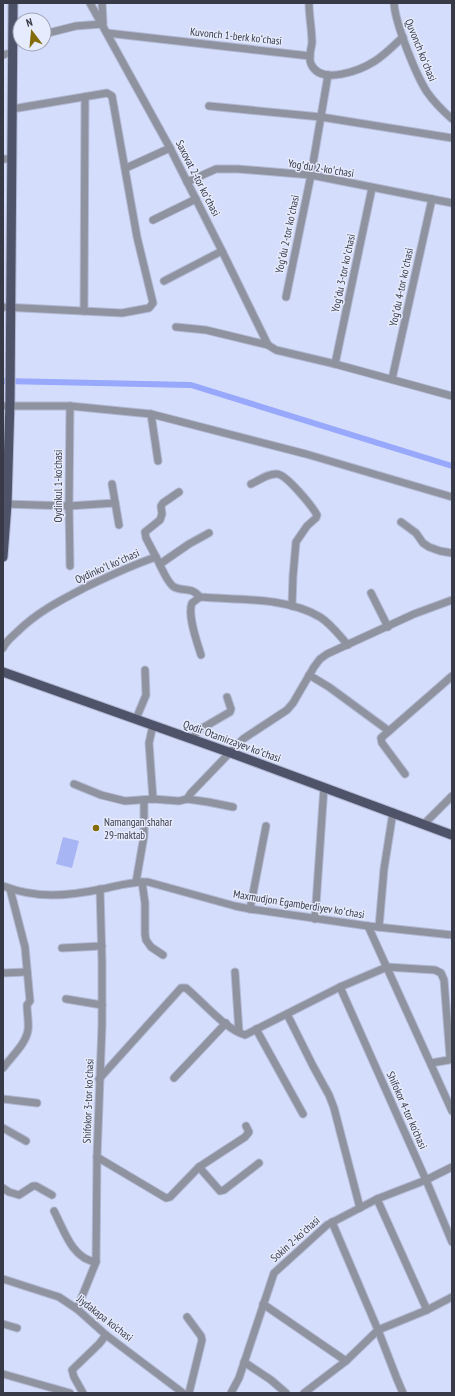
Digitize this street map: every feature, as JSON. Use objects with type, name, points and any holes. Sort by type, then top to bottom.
[{"type":"main road","points":[[3,557],[8,356],[7,159],[12,109],[13,52]]},
{"type":"main road","name":"Qodir Otamirzayev koʻchasi","points":[[3,672],[452,834]]},
{"type":"street","name":"Saxovat 2-tor koʻchasi","points":[[90,3],[108,33],[170,148],[268,344]]},
{"type":"street","points":[[52,32],[76,26],[103,24],[102,3]]},
{"type":"street","points":[[309,3],[312,43],[310,62],[318,72],[328,75],[351,72],[385,54],[404,37]]},
{"type":"street","name":"Quvonch koʻchasi","points":[[394,3],[396,19],[422,83],[442,110],[452,119]]},
{"type":"street","name":"Kuvonch 1-berk koʻchasi","points":[[108,33],[310,56]]},
{"type":"street","points":[[3,55],[13,52]]},
{"type":"street","name":"Yogʻdu 2-tor koʻchasi","points":[[286,297],[311,175],[328,75]]},
{"type":"street","points":[[7,307],[130,313],[150,308],[153,304],[137,237],[126,168],[112,96],[107,93],[12,109]]},
{"type":"street","points":[[84,311],[85,97]]},
{"type":"street","points":[[209,106],[321,117],[452,138]]},
{"type":"street","points":[[126,168],[170,148]]},
{"type":"street","name":"Yogʻdu 2-koʻchasi","points":[[187,182],[207,172],[224,168],[311,175],[452,203]]},
{"type":"street","name":"Yogʻdu 3-tor koʻchasi","points":[[335,364],[372,188]]},
{"type":"street","points":[[153,220],[196,199]]},
{"type":"street","name":"Yogʻdu 4-tor koʻchasi","points":[[392,379],[432,199]]},
{"type":"street","points":[[164,281],[222,251]]},
{"type":"street","points":[[176,327],[206,330],[268,344],[276,350],[335,364],[452,396]]},
{"type":"street","points":[[7,405],[70,406],[151,414],[306,454],[452,497]]},
{"type":"street","name":"Oydinkul 1-ko'chasi","points":[[70,406],[70,566]]},
{"type":"street","points":[[151,414],[158,461]]},
{"type":"street","points":[[251,484],[270,475],[279,474],[305,498],[317,515],[296,542],[292,606]]},
{"type":"street","points":[[112,484],[119,524]]},
{"type":"street","points":[[156,557],[146,538],[145,532],[160,520],[162,514],[161,506],[163,503],[178,492]]},
{"type":"street","points":[[5,504],[69,506],[115,503]]},
{"type":"street","points":[[401,522],[416,533],[429,547],[440,552],[452,553]]},
{"type":"street","points":[[160,564],[189,544],[209,533]]},
{"type":"street","name":"Oydinkoʻl koʻchasi","points":[[3,648],[21,628],[38,614],[60,600],[120,570],[156,557],[172,586],[176,588],[190,590],[200,596],[253,600],[292,606],[319,617],[328,623],[348,645]]},
{"type":"street","points":[[371,593],[388,627]]},
{"type":"street","points":[[200,596],[192,602],[191,610],[200,655]]},
{"type":"street","points":[[187,800],[191,793],[243,739],[287,710],[320,659],[327,654],[414,614],[452,600]]},
{"type":"street","points":[[136,719],[146,695],[144,670]]},
{"type":"street","points":[[310,675],[389,731]]},
{"type":"street","points":[[405,774],[381,741],[383,736],[452,678]]},
{"type":"street","points":[[192,739],[199,730],[230,712],[232,709],[227,698]]},
{"type":"street","points":[[153,725],[149,743],[153,799]]},
{"type":"street","points":[[74,784],[112,798],[125,801],[153,799],[179,801],[187,800],[233,806]]},
{"type":"street","points":[[315,919],[324,787]]},
{"type":"street","points":[[424,824],[452,796]]},
{"type":"street","points":[[144,800],[144,836],[139,882],[146,909],[145,937],[151,947],[164,955]]},
{"type":"street","points":[[379,927],[384,869],[393,812]]},
{"type":"street","points":[[250,909],[266,826]]},
{"type":"street","name":"Maxmudjon Egamberdiyev koʻchasi","points":[[6,888],[28,894],[53,896],[100,890],[139,882],[156,883],[250,909],[368,926],[452,935]]},
{"type":"street","points":[[3,1068],[21,1046],[26,1037],[28,1030],[27,1005],[30,1001],[24,947],[6,888]]},
{"type":"street","name":"Shifokor 3-tor koʼchasi","points":[[77,1310],[96,1262],[97,1157],[102,1005],[100,890]]},
{"type":"street","points":[[368,926],[452,1111]]},
{"type":"street","points":[[62,948],[102,946]]},
{"type":"street","points":[[99,1078],[180,988],[186,988],[226,1023],[239,1032],[245,1034],[340,987],[387,967],[435,970],[442,974],[445,990],[450,1057],[449,1060],[431,1063]]},
{"type":"street","points":[[3,973],[27,972]]},
{"type":"street","points":[[235,972],[239,1032]]},
{"type":"street","name":"Shifokor 4-tor ko'chasi","points":[[340,987],[452,1242]]},
{"type":"street","points":[[66,999],[102,1005]]},
{"type":"street","points":[[287,1014],[329,1095],[334,1108],[360,1208]]},
{"type":"street","points":[[174,1078],[226,1023]]},
{"type":"street","points":[[256,1029],[303,1114]]},
{"type":"street","points":[[3,1099],[37,1103]]},
{"type":"street","points":[[97,1157],[166,1198],[170,1196],[199,1167],[245,1137],[249,1132],[246,1126]]},
{"type":"street","points":[[3,1128],[26,1141]]},
{"type":"street","points":[[199,1167],[220,1191],[224,1190],[259,1163]]},
{"type":"street","name":"Sokin 2-koʼchasi","points":[[231,1393],[239,1378],[274,1273],[326,1225],[377,1200],[426,1180],[452,1167]]},
{"type":"street","points":[[3,1188],[9,1192],[20,1195],[32,1186],[36,1186],[52,1195]]},
{"type":"street","points":[[377,1200],[427,1310]]},
{"type":"street","points":[[54,1211],[74,1248],[81,1257],[88,1261],[96,1262]]},
{"type":"street","points":[[332,1222],[403,1393]]},
{"type":"street","name":"Jiydakapa ko'chasi","points":[[3,1279],[59,1297],[77,1310],[106,1335],[183,1393]]},
{"type":"street","points":[[304,1393],[346,1361],[378,1330],[427,1310],[452,1297]]},
{"type":"street","points":[[263,1304],[346,1361]]},
{"type":"street","points":[[187,1317],[202,1340],[190,1393]]},
{"type":"street","points":[[3,1324],[17,1328]]},
{"type":"street","points":[[83,1393],[74,1377],[72,1370],[99,1344],[106,1335]]},
{"type":"street","points":[[244,1362],[271,1380],[286,1393]]},
{"type":"street","points":[[3,1374],[70,1393]]},
{"type":"shaded area","points":[[63,837],[79,841],[72,868],[56,864]]},
{"type":"waterway","points":[[3,381],[191,385],[452,466]]},
{"type":"place","name":"Namangan shahar 29-maktab","points":[[96,828]]}]
